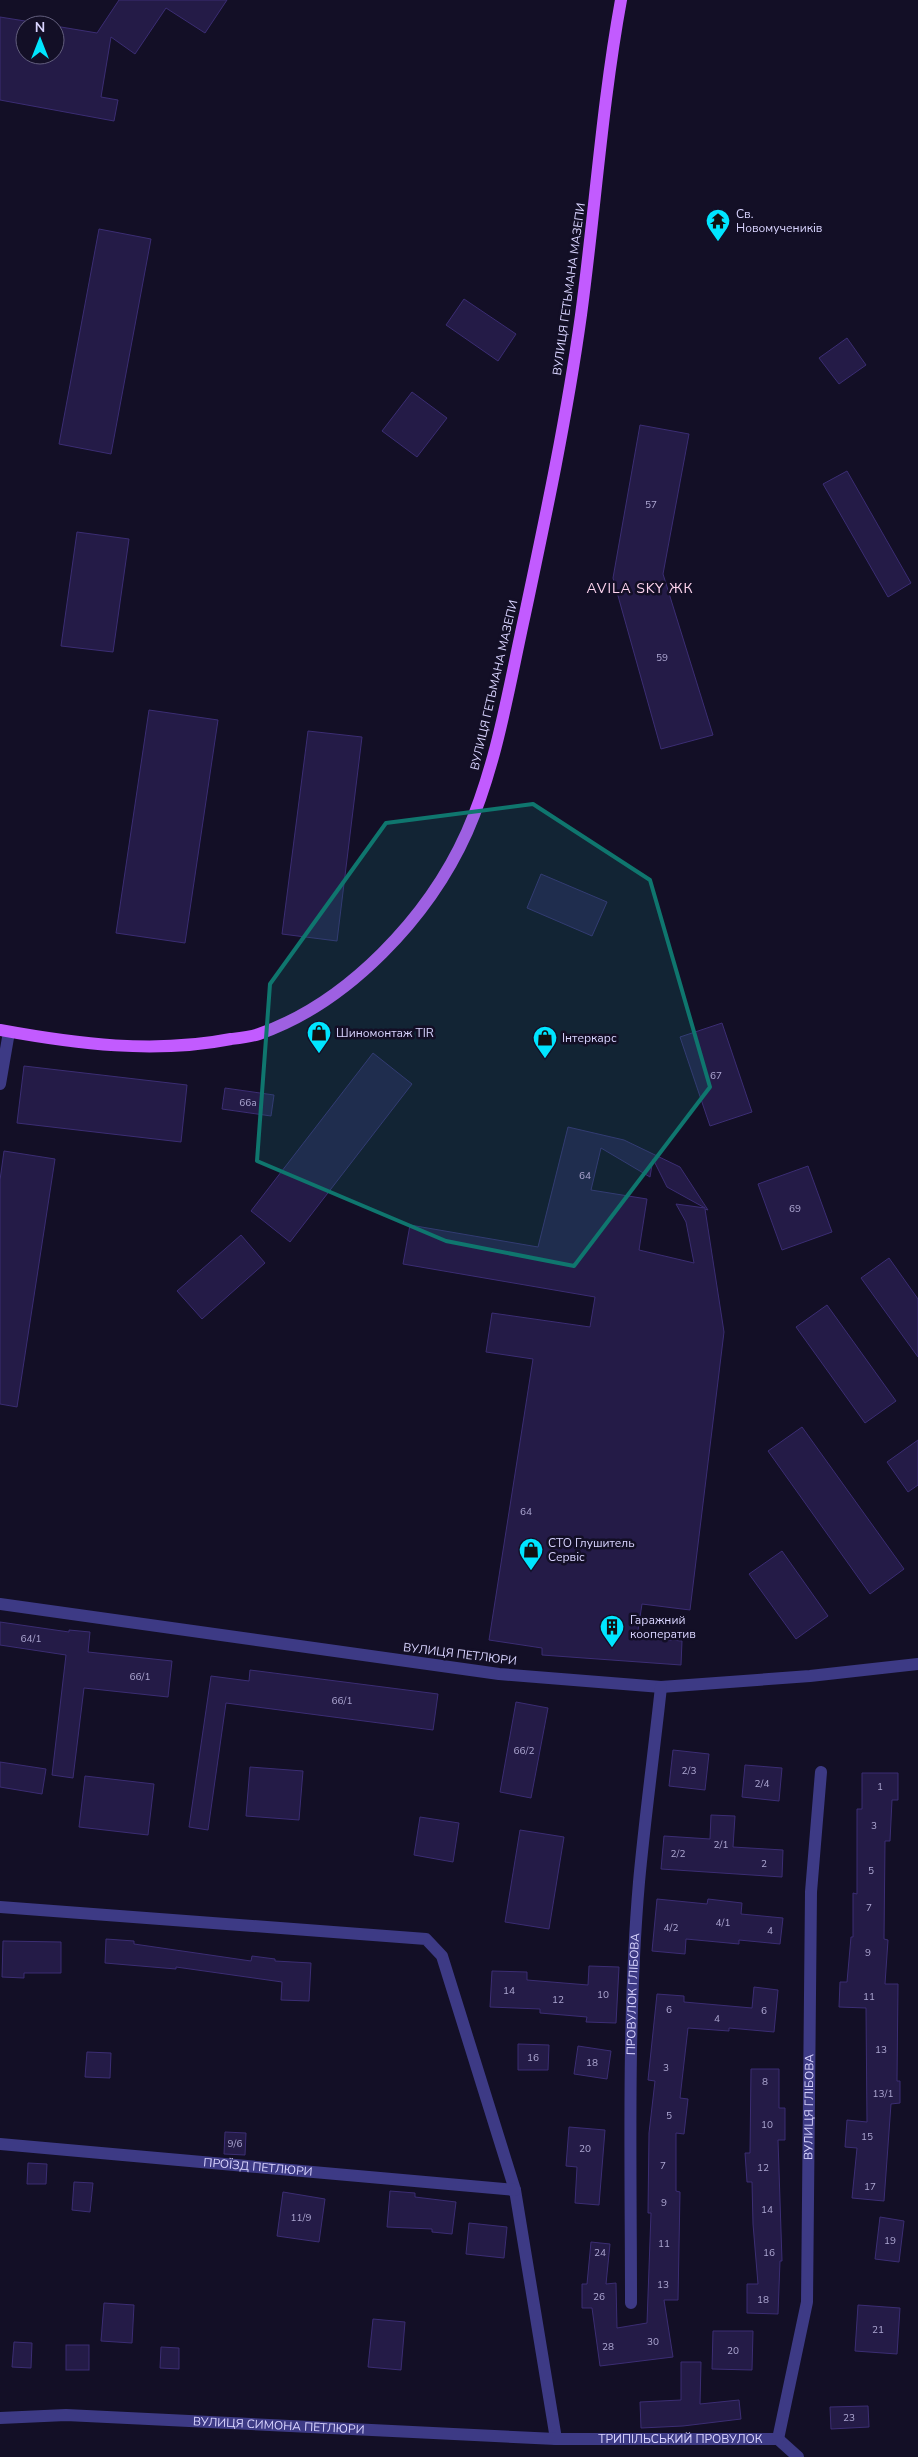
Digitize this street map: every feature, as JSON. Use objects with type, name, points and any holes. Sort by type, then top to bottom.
[{"type":"main road","name":"ВУЛИЦЯ ГЕТЬМАНА МАЗЕПИ","points":[[5,1031],[104,1045],[167,1047],[209,1044],[258,1034],[314,1007],[352,980],[390,946],[416,914],[445,872],[466,833],[485,785],[504,708],[557,462],[581,317],[620,0]]},
{"type":"street","points":[[0,1084],[5,1031]]},
{"type":"street","name":"ВУЛИЦЯ ПЕТЛЮРИ","points":[[0,1604],[498,1674],[661,1687],[810,1676],[918,1664]]},
{"type":"street","name":"ПРОВУЛОК ГЛІБОВА","points":[[631,2303],[631,2035],[639,1883],[661,1687]]},
{"type":"street","name":"ВУЛИЦЯ ГЛІБОВА","points":[[778,2439],[807,2302],[811,1892],[821,1772]]},
{"type":"street","points":[[0,1907],[426,1939],[442,1956],[515,2190],[556,2440]]},
{"type":"street","name":"ПРОЇЗД ПЕТЛЮРИ","points":[[0,2144],[515,2190]]},
{"type":"street","name":"ВУЛИЦЯ СИМОНА ПЕТЛЮРИ","points":[[0,2418],[66,2415],[556,2440]]},
{"type":"street","name":"ТРИПІЛЬСЬКИЙ ПРОВУЛОК","points":[[556,2440],[778,2439],[798,2457]]},
{"type":"highlighted area","points":[[533,804],[650,880],[710,1087],[574,1266],[446,1241],[257,1161],[270,984],[386,823]]},
{"type":"building","points":[[119,0],[227,0],[205,33],[166,8],[135,54],[111,37],[101,97],[118,100],[114,121],[0,100],[0,17],[15,19],[15,65],[65,65],[65,28],[97,33]]},
{"type":"building","points":[[99,229],[151,239],[111,454],[59,444]]},
{"type":"building","points":[[464,299],[516,334],[498,361],[446,325]]},
{"type":"building","points":[[847,338],[866,365],[839,384],[819,358]]},
{"type":"building","points":[[412,392],[447,418],[417,457],[382,431]]},
{"type":"building","points":[[640,425],[689,434],[663,574],[713,735],[661,749],[613,578]]},
{"type":"building","points":[[847,471],[911,583],[888,597],[823,484]]},
{"type":"building","points":[[77,532],[129,539],[113,652],[61,646]]},
{"type":"building","points":[[149,710],[218,720],[185,943],[116,933]]},
{"type":"building","points":[[308,731],[362,737],[337,941],[282,934]]},
{"type":"building","points":[[541,874],[607,902],[592,936],[527,908]]},
{"type":"building","points":[[722,1023],[752,1112],[710,1126],[680,1037]]},
{"type":"building","points":[[373,1053],[412,1084],[290,1242],[251,1211]]},
{"type":"building","points":[[24,1066],[187,1085],[181,1142],[17,1123]]},
{"type":"building","points":[[225,1088],[274,1095],[271,1116],[222,1109]]},
{"type":"building","points":[[568,1127],[624,1140],[680,1167],[708,1210],[705,1209],[724,1332],[690,1610],[642,1604],[637,1637],[682,1641],[681,1665],[542,1655],[542,1648],[489,1640],[533,1359],[486,1352],[492,1313],[590,1327],[595,1297],[403,1264],[410,1225],[538,1247]],"holes":[[[601,1148],[650,1177],[653,1159],[667,1187],[705,1208],[676,1204],[686,1222],[694,1263],[639,1250],[647,1199],[591,1190]]]},
{"type":"building","points":[[4,1151],[55,1159],[17,1407],[0,1404],[0,1180]]},
{"type":"building","points":[[808,1166],[832,1232],[782,1250],[758,1184]]},
{"type":"building","points":[[241,1235],[265,1263],[202,1319],[177,1291]]},
{"type":"building","points":[[889,1258],[918,1299],[918,1357],[861,1278]]},
{"type":"building","points":[[827,1305],[896,1401],[865,1423],[796,1327]]},
{"type":"building","points":[[802,1427],[904,1569],[870,1594],[768,1451]]},
{"type":"building","points":[[918,1440],[918,1485],[908,1492],[887,1462]]},
{"type":"building","points":[[782,1551],[828,1616],[796,1639],[749,1574]]},
{"type":"building","points":[[0,1622],[69,1632],[69,1630],[90,1632],[88,1652],[172,1661],[168,1697],[84,1688],[73,1778],[52,1775],[66,1655],[0,1645]]},
{"type":"building","points":[[250,1670],[438,1694],[433,1730],[226,1703],[208,1830],[189,1827],[211,1676],[249,1681]]},
{"type":"building","points":[[516,1702],[548,1708],[531,1798],[500,1792]]},
{"type":"building","points":[[673,1750],[709,1754],[705,1790],[669,1786]]},
{"type":"building","points":[[0,1762],[46,1769],[42,1794],[0,1787]]},
{"type":"building","points":[[745,1765],[782,1768],[779,1801],[742,1797]]},
{"type":"building","points":[[250,1767],[303,1771],[299,1820],[246,1816]]},
{"type":"building","points":[[862,1773],[898,1773],[898,1800],[892,1800],[890,1841],[885,1841],[884,1939],[888,1940],[885,1984],[898,1984],[897,2081],[900,2081],[900,2103],[891,2104],[884,2201],[852,2198],[857,2148],[845,2147],[847,2120],[867,2122],[866,2008],[839,2007],[840,1982],[847,1982],[851,1937],[853,1937],[853,1893],[857,1894],[857,1809],[862,1809]]},
{"type":"building","points":[[85,1776],[154,1784],[148,1835],[79,1827]]},
{"type":"building","points":[[711,1815],[735,1816],[733,1847],[783,1850],[782,1877],[661,1869],[664,1836],[710,1839]]},
{"type":"building","points":[[420,1817],[459,1823],[453,1862],[414,1855]]},
{"type":"building","points":[[520,1830],[564,1837],[549,1929],[505,1922]]},
{"type":"building","points":[[657,1899],[707,1904],[708,1899],[742,1903],[741,1914],[783,1918],[780,1944],[739,1940],[739,1944],[686,1939],[685,1954],[652,1951]]},
{"type":"building","points":[[106,1939],[134,1941],[134,1944],[251,1961],[252,1956],[275,1959],[275,1961],[311,1963],[309,2001],[281,2000],[282,1982],[176,1967],[176,1969],[105,1963]]},
{"type":"building","points":[[3,1941],[61,1942],[61,1973],[24,1973],[24,1978],[2,1977]]},
{"type":"building","points":[[589,1966],[619,1967],[616,2023],[586,2022],[587,2017],[540,2013],[540,2009],[490,2007],[492,1971],[527,1972],[527,1980],[588,1985]]},
{"type":"building","points":[[754,1987],[778,1990],[774,2032],[729,2028],[729,2031],[688,2028],[680,2098],[688,2099],[684,2134],[676,2133],[676,2191],[680,2192],[678,2300],[664,2300],[673,2357],[600,2366],[592,2308],[582,2308],[582,2284],[587,2284],[591,2242],[610,2244],[606,2284],[616,2283],[617,2328],[647,2323],[651,2213],[648,2213],[649,2133],[655,2081],[648,2080],[657,1994],[684,1996],[684,2002],[752,2008]]},
{"type":"building","points":[[518,2044],[549,2045],[548,2070],[518,2070]]},
{"type":"building","points":[[578,2046],[611,2051],[607,2079],[574,2074]]},
{"type":"building","points":[[87,2052],[111,2053],[110,2078],[85,2077]]},
{"type":"building","points":[[751,2069],[779,2069],[779,2108],[785,2108],[785,2140],[778,2140],[782,2261],[780,2261],[778,2314],[747,2313],[747,2284],[758,2284],[752,2182],[747,2182],[745,2153],[750,2153]]},
{"type":"building","points":[[569,2127],[605,2130],[599,2205],[575,2203],[577,2167],[566,2166]]},
{"type":"building","points":[[225,2132],[246,2133],[245,2155],[224,2154]]},
{"type":"building","points":[[28,2163],[47,2164],[46,2184],[27,2184]]},
{"type":"building","points":[[74,2182],[93,2183],[90,2212],[72,2210]]},
{"type":"building","points":[[390,2191],[415,2193],[415,2197],[456,2202],[452,2234],[432,2232],[432,2229],[387,2227]]},
{"type":"building","points":[[283,2192],[325,2199],[319,2242],[277,2236]]},
{"type":"building","points":[[880,2217],[904,2221],[899,2262],[875,2259]]},
{"type":"building","points":[[469,2223],[507,2227],[504,2258],[466,2254]]},
{"type":"building","points":[[104,2303],[134,2305],[132,2343],[101,2341]]},
{"type":"building","points":[[858,2305],[900,2308],[897,2354],[855,2351]]},
{"type":"building","points":[[373,2319],[405,2322],[401,2370],[368,2367]]},
{"type":"building","points":[[713,2331],[753,2331],[752,2370],[712,2369]]},
{"type":"building","points":[[14,2342],[32,2343],[31,2368],[12,2367]]},
{"type":"building","points":[[66,2345],[89,2345],[89,2370],[66,2370]]},
{"type":"building","points":[[161,2347],[179,2348],[179,2369],[160,2368]]},
{"type":"building","points":[[681,2362],[701,2362],[700,2404],[739,2400],[741,2419],[683,2426],[641,2428],[640,2402],[681,2400]]},
{"type":"building","points":[[868,2406],[869,2427],[831,2429],[830,2407]]},
{"type":"place","name":"Св. Новомучеників","points":[[718,242]]},
{"type":"place","name":"Шиномонтаж TIR","points":[[319,1054]]},
{"type":"place","name":"Інтеркарс","points":[[545,1059]]},
{"type":"place","name":"СТО Глушитель Сервіс","points":[[531,1571]]},
{"type":"place","name":"Гаражний кооператив","points":[[612,1648]]},
{"type":"district","name":"AVILA SKY ЖК","points":[[640,588]]}]
